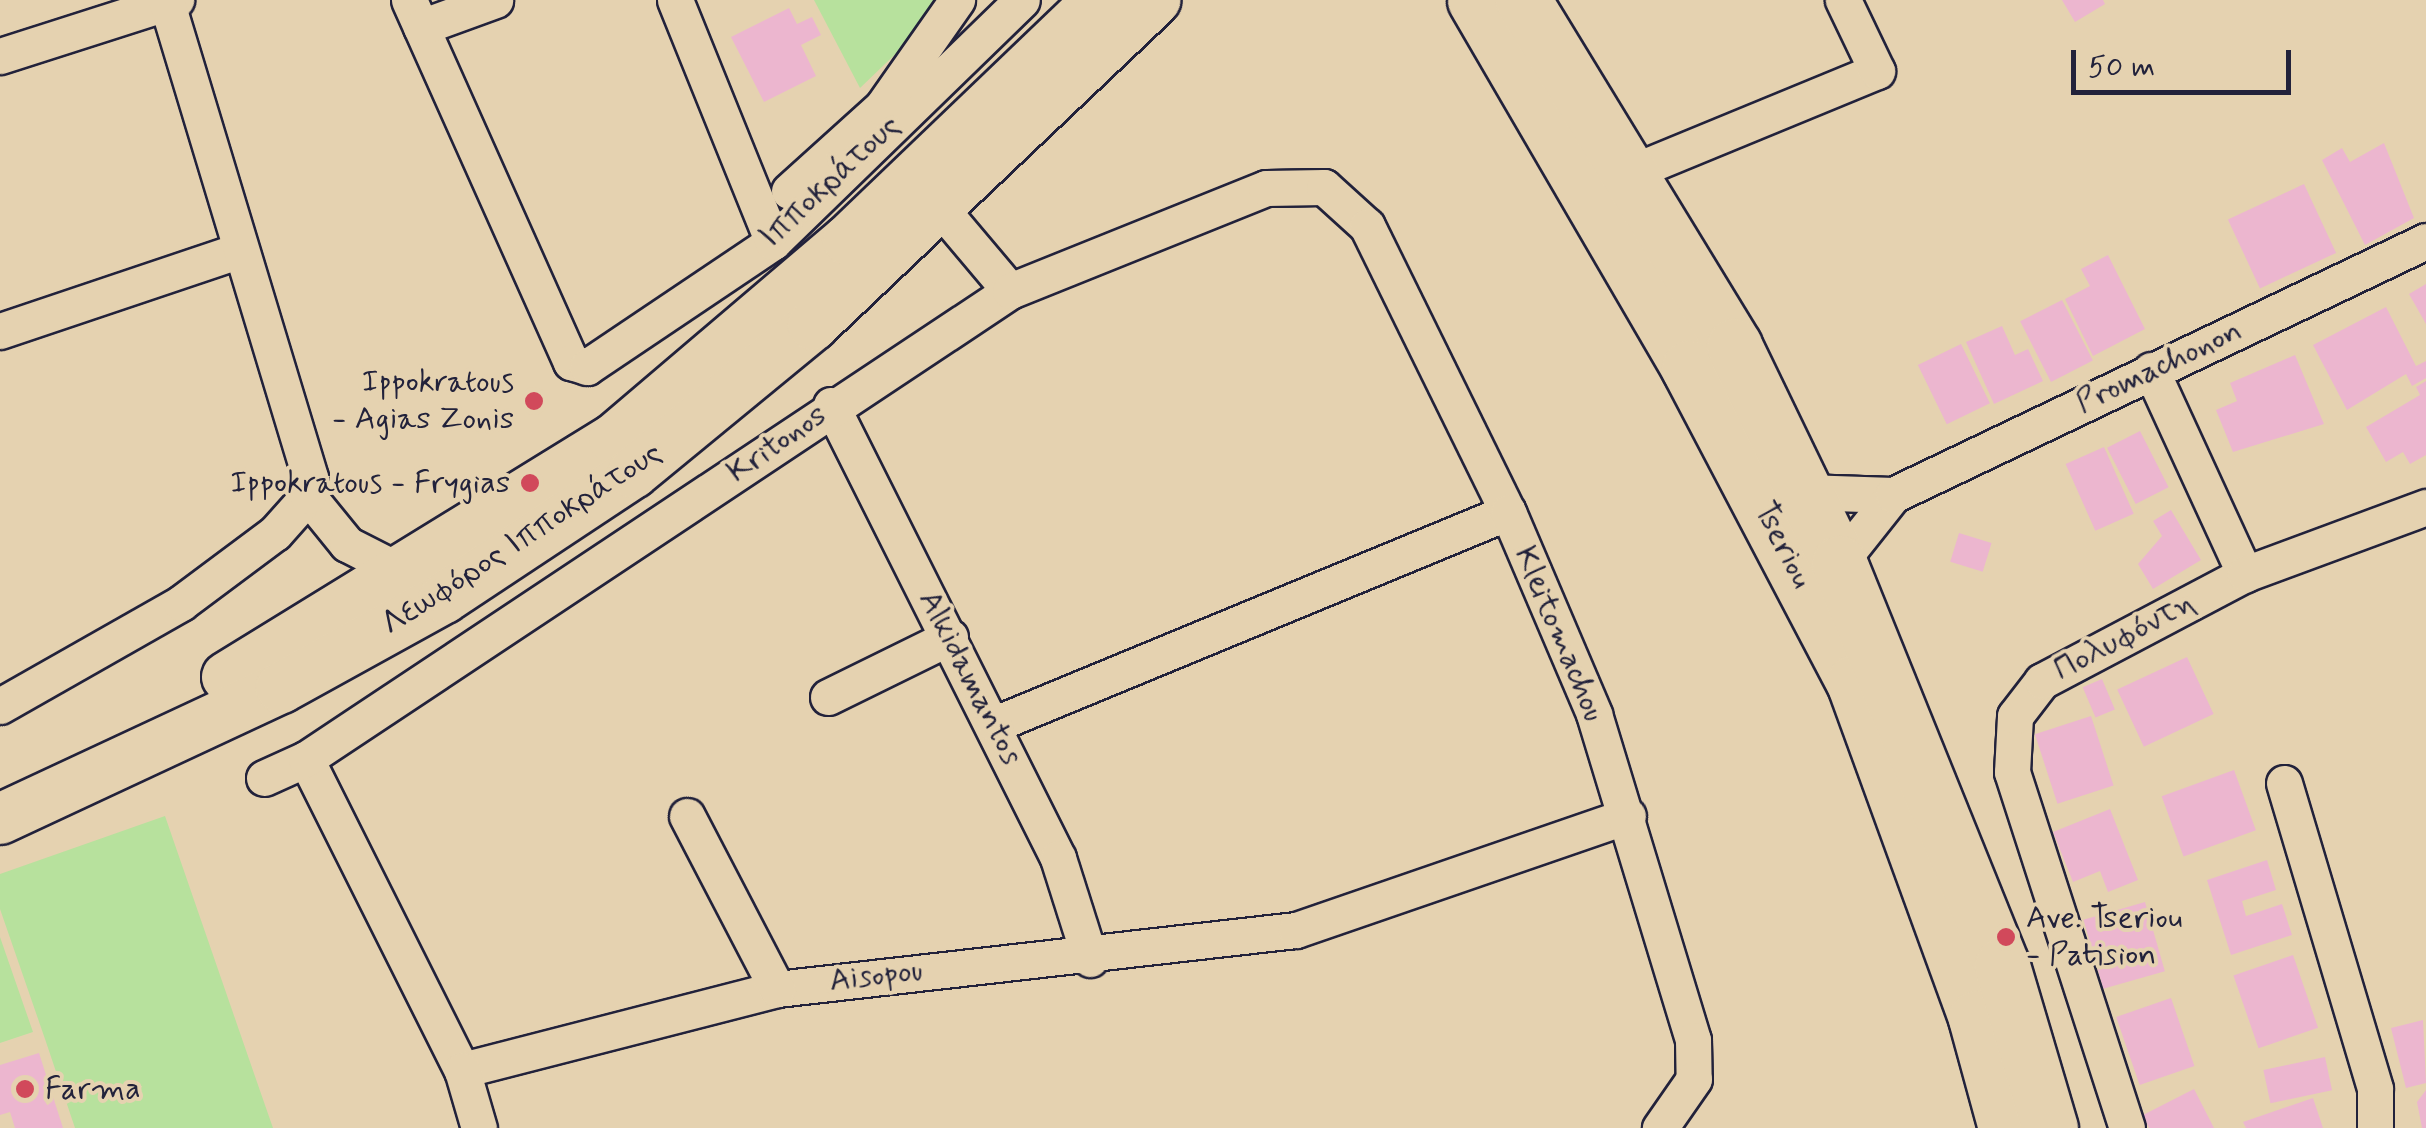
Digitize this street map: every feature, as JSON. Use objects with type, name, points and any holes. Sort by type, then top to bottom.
[{"type":"main road","name":"Λεωφόρος Ιπποκράτους","points":[[0,781],[165,710],[340,612],[614,439],[848,240],[1098,0]]},
{"type":"main road","name":"Λεωφόρος Ιπποκράτους","points":[[0,818],[175,742],[444,598],[633,473],[941,209],[1155,0]]},
{"type":"main road","name":"Tseriou","points":[[1475,0],[1689,368],[1854,682],[1976,1018],[2006,1128]]},
{"type":"main road","name":"Tseriou","points":[[1523,0],[1632,172],[1839,563],[2002,966],[2050,1128]]},
{"type":"street","points":[[415,14],[495,0]]},
{"type":"street","points":[[675,0],[773,242]]},
{"type":"street","points":[[789,191],[882,108],[957,0]]},
{"type":"street","points":[[1632,172],[1876,71],[1843,0]]},
{"type":"street","points":[[0,56],[170,1],[309,487],[347,544],[404,572]]},
{"type":"street","points":[[1011,4],[1056,43]]},
{"type":"street","name":"Ιπποκράτους","points":[[415,14],[570,362],[587,367],[773,242],[1011,4]]},
{"type":"street","name":"Kritonos","points":[[264,778],[306,759],[831,405],[1010,291],[1266,188],[1324,187]]},
{"type":"street","name":"Kleitomachou","points":[[1324,187],[1367,226],[1508,512],[1628,816],[1693,1040],[1694,1079],[1668,1122]]},
{"type":"street","points":[[941,209],[1010,291]]},
{"type":"street","name":"Promachonon","points":[[1839,563],[1893,495],[2426,241]]},
{"type":"street","points":[[0,331],[240,250]]},
{"type":"street","points":[[2151,370],[2245,574]]},
{"type":"street","name":"Alkidamantos","points":[[831,405],[995,724],[1058,858],[1090,959]]},
{"type":"street","points":[[0,706],[181,603],[275,533],[309,487]]},
{"type":"street","name":"Promachonon","points":[[1804,492],[1893,495]]},
{"type":"street","points":[[995,724],[1508,512]]},
{"type":"street","name":"Πολυφόντη","points":[[2127,1128],[2012,772],[2016,716],[2042,681],[2245,574],[2424,516]]},
{"type":"street","points":[[340,612],[347,544]]},
{"type":"street","points":[[828,697],[950,636]]},
{"type":"street","points":[[306,759],[462,1070],[479,1128]]},
{"type":"street","points":[[2284,783],[2375,1089],[2375,1128]]},
{"type":"street","points":[[686,816],[778,989]]},
{"type":"street","name":"Aisopou","points":[[462,1070],[778,989],[1090,959],[1296,930],[1628,816]]},
{"type":"green space","points":[[814,0],[939,0],[935,16],[860,88]]},
{"type":"green space","points":[[165,816],[273,1128],[75,1128],[0,909],[0,874]]},
{"type":"green space","points":[[0,937],[33,1032],[0,1043]]},
{"type":"building","points":[[2062,0],[2103,0],[2105,4],[2075,22]]},
{"type":"building","points":[[789,8],[797,24],[812,17],[821,35],[801,45],[816,76],[764,102],[731,37]]},
{"type":"building","points":[[2384,143],[2414,218],[2365,245],[2322,160],[2342,148],[2350,162]]},
{"type":"building","points":[[2304,184],[2336,253],[2260,288],[2228,219]]},
{"type":"building","points":[[2108,255],[2145,329],[2093,356],[2065,299],[2090,286],[2081,269]]},
{"type":"building","points":[[2426,284],[2426,324],[2409,294]]},
{"type":"building","points":[[2062,300],[2093,361],[2051,382],[2020,321]]},
{"type":"building","points":[[2386,307],[2416,366],[2426,361],[2426,378],[2412,386],[2406,374],[2347,410],[2313,345]]},
{"type":"building","points":[[2002,326],[2015,355],[2028,349],[2043,381],[1994,404],[1966,342]]},
{"type":"building","points":[[1961,344],[1990,403],[1947,424],[1918,365]]},
{"type":"building","points":[[2295,355],[2324,424],[2233,452],[2216,410],[2237,401],[2230,383]]},
{"type":"building","points":[[2426,381],[2426,455],[2410,464],[2403,452],[2386,462],[2366,427],[2420,395],[2416,387]]},
{"type":"building","points":[[2140,431],[2169,487],[2136,504],[2107,448]]},
{"type":"building","points":[[2104,447],[2134,514],[2095,531],[2066,464]]},
{"type":"building","points":[[2171,510],[2201,560],[2153,589],[2138,564],[2162,536],[2153,521]]},
{"type":"building","points":[[1959,533],[1992,543],[1983,572],[1950,562]]},
{"type":"building","points":[[2187,657],[2214,714],[2144,747],[2117,690]]},
{"type":"building","points":[[2102,679],[2115,709],[2096,718],[2083,687]]},
{"type":"building","points":[[2091,716],[2114,785],[2057,804],[2035,734]]},
{"type":"building","points":[[2234,770],[2256,830],[2184,856],[2162,796]]},
{"type":"building","points":[[2110,809],[2138,880],[2108,892],[2100,871],[2073,882],[2053,832]]},
{"type":"building","points":[[2267,860],[2276,890],[2242,901],[2246,916],[2282,904],[2292,935],[2231,955],[2207,880]]},
{"type":"building","points":[[2145,902],[2165,971],[2103,989],[2083,920]]},
{"type":"building","points":[[2293,955],[2318,1028],[2259,1048],[2233,976]]},
{"type":"building","points":[[2171,998],[2194,1066],[2140,1085],[2116,1017]]},
{"type":"building","points":[[2423,1020],[2426,1083],[2406,1088],[2391,1028]]},
{"type":"building","name":"Farma","points":[[39,1053],[63,1128],[15,1128],[10,1112],[0,1115],[0,1065]]},
{"type":"building","points":[[2325,1057],[2332,1090],[2270,1103],[2263,1070]]},
{"type":"building","points":[[2194,1089],[2214,1128],[2149,1128],[2143,1115]]},
{"type":"building","points":[[2426,1090],[2426,1128],[2422,1128],[2417,1102]]},
{"type":"building","points":[[2313,1098],[2323,1128],[2246,1128],[2243,1122]]},
{"type":"place","name":"Ippokratous - Agias Zonis","points":[[534,401]]},
{"type":"place","name":"Ippokratous - Frygias","points":[[530,483]]},
{"type":"place","name":"Ave. Tseriou - Patision","points":[[2006,937]]},
{"type":"place","name":"Farma","points":[[25,1089]]}]
